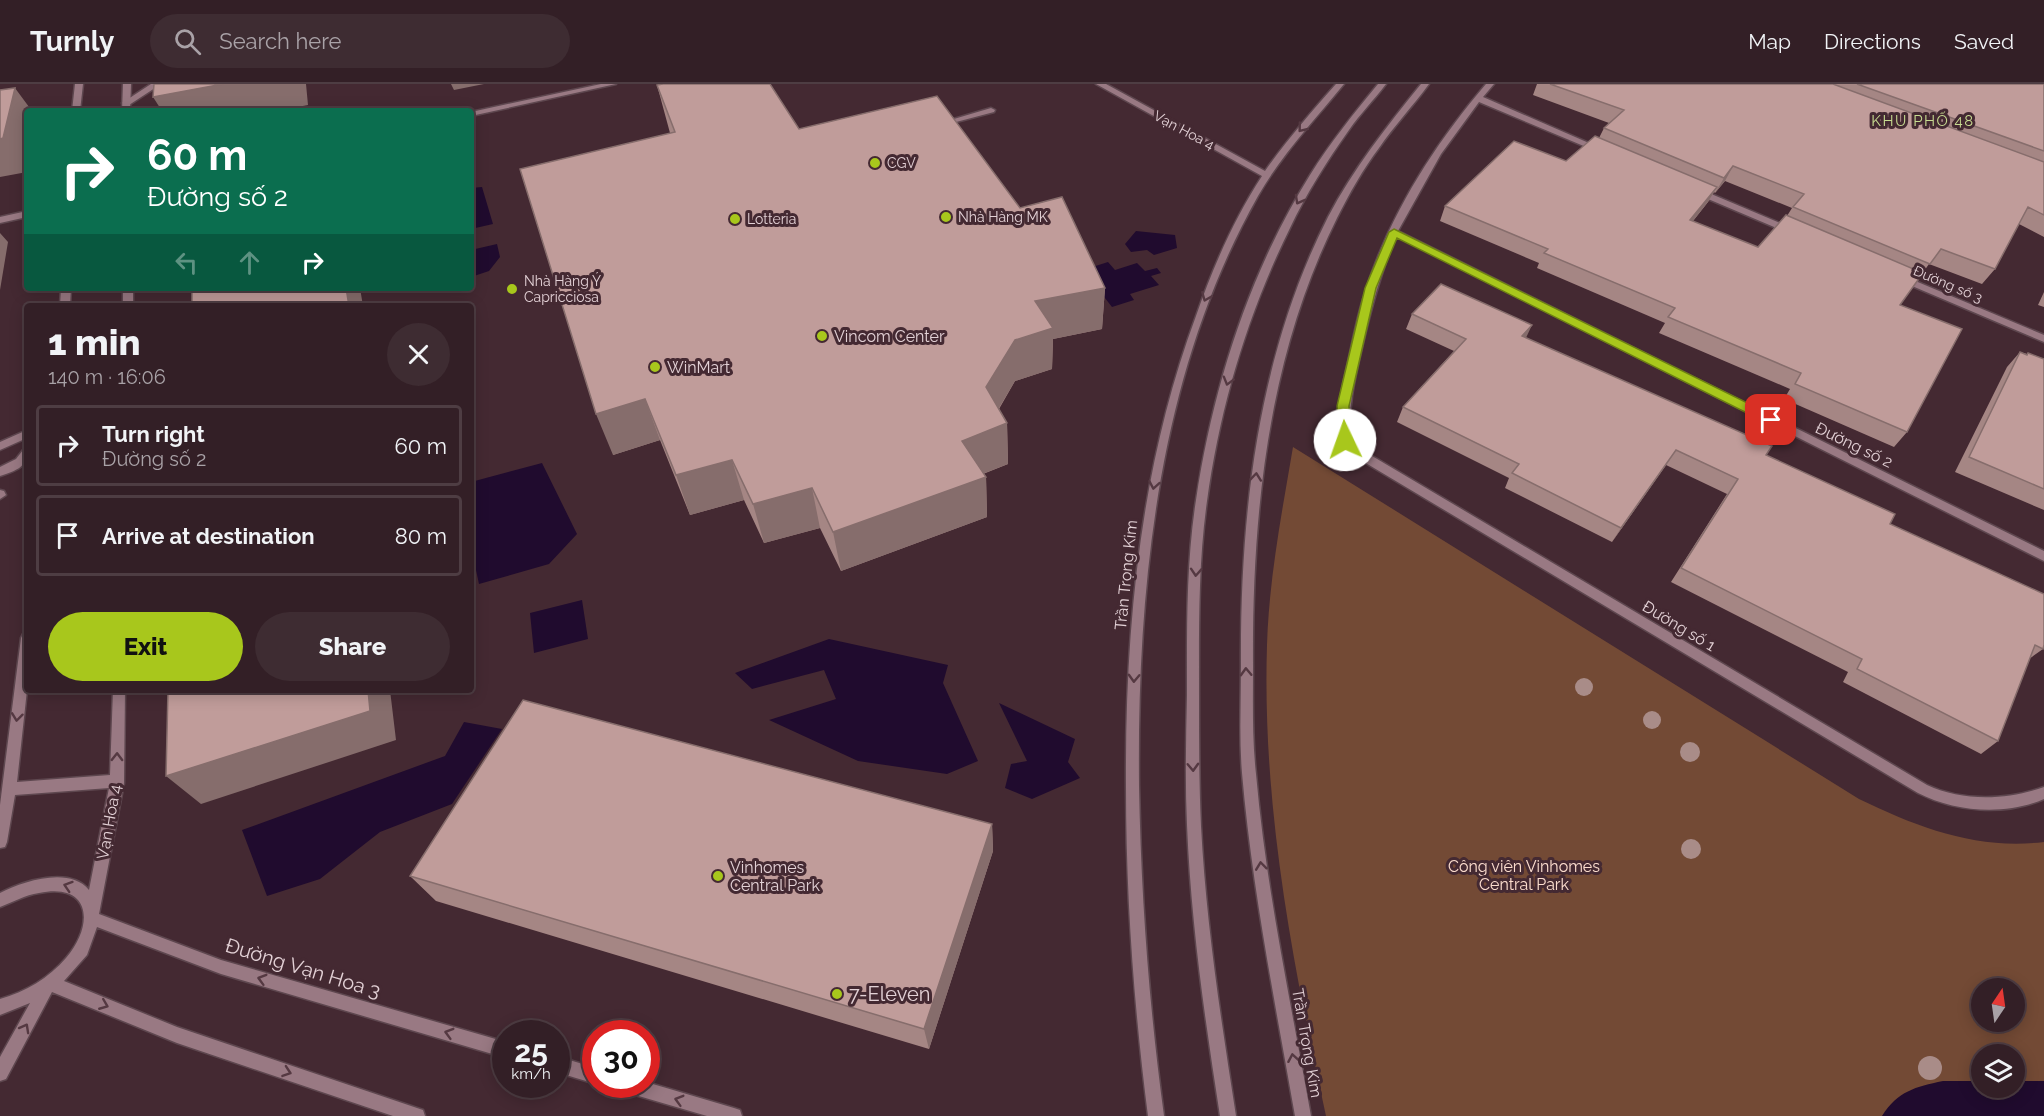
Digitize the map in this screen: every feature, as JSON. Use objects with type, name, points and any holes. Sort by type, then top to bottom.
[{"type":"street","points":[[76,108],[79,84]]},
{"type":"street","points":[[126,107],[127,84]]},
{"type":"street","points":[[126,107],[157,84]]},
{"type":"street","points":[[474,113],[612,84]]},
{"type":"street","name":"Vạn Hoa 4","points":[[1100,84],[1268,175]]},
{"type":"street","name":"Trần Trọng Kim","points":[[1156,1116],[1144,1026],[1135,910],[1131,765],[1134,655],[1140,568],[1157,471],[1184,358],[1222,259],[1247,208],[1268,175],[1290,144],[1340,84]]},
{"type":"street","points":[[1228,1116],[1201,910],[1194,827],[1192,753],[1194,613],[1201,503],[1213,434],[1234,358],[1261,281],[1287,222],[1317,167],[1382,84]]},
{"type":"street","name":"Trần Trọng Kim","points":[[1304,1116],[1262,878],[1250,781],[1246,657],[1247,554],[1257,462],[1268,400],[1284,338],[1303,281],[1323,234],[1379,138],[1425,84]]},
{"type":"street","points":[[1394,232],[1427,169],[1490,84]]},
{"type":"street","points":[[1478,98],[1608,153]]},
{"type":"street","points":[[937,125],[991,110]]},
{"type":"street","points":[[1685,186],[1804,237]]},
{"type":"street","points":[[0,220],[24,215]]},
{"type":"street","name":"Đường số 1","points":[[1394,232],[1371,288],[1343,406],[1345,440],[1363,456],[1898,776],[1936,795],[1979,802],[2012,803],[2044,793]]},
{"type":"street","name":"Đường số 2","points":[[1394,232],[2044,556]]},
{"type":"street","name":"Đường số 3","points":[[1892,274],[2044,339]]},
{"type":"street","points":[[0,446],[24,435]]},
{"type":"street","points":[[0,472],[20,462],[24,457]]},
{"type":"street","points":[[0,842],[9,789],[24,663]]},
{"type":"street","name":"Vạn Hoa 4","points":[[50,983],[79,952],[88,934],[117,781],[118,693]]},
{"type":"street","points":[[9,789],[117,781]]},
{"type":"street","points":[[0,900],[11,893],[36,884],[58,883],[76,888],[88,901],[91,918]]},
{"type":"street","name":"Đường Vạn Hoa 3","points":[[91,918],[221,967],[492,1046]]},
{"type":"street","points":[[0,1007],[26,998],[50,983]]},
{"type":"street","points":[[0,1073],[50,983]]},
{"type":"street","points":[[50,983],[177,1035],[417,1116]]},
{"type":"street","points":[[660,1094],[734,1116]]},
{"type":"green space","name":"Công viên Vinhomes Central Park","points":[[1293,447],[1859,799],[1926,827],[1972,840],[2019,844],[2044,842],[2044,1116],[1326,1116],[1291,941],[1269,764],[1267,645],[1270,595]]},
{"type":"shaded area","points":[[482,187],[493,224],[474,228],[474,188]]},
{"type":"shaded area","points":[[1136,231],[1175,235],[1177,248],[1154,255],[1147,250],[1131,252],[1125,244]]},
{"type":"shaded area","points":[[497,244],[500,257],[489,271],[474,276],[474,249]]},
{"type":"shaded area","points":[[1108,262],[1115,270],[1137,263],[1145,271],[1157,268],[1161,273],[1151,276],[1159,285],[1130,294],[1134,300],[1112,307],[1083,270]]},
{"type":"shaded area","points":[[542,463],[577,534],[549,564],[479,584],[474,561],[474,481]]},
{"type":"shaded area","points":[[582,600],[588,639],[534,653],[530,613]]},
{"type":"shaded area","points":[[829,639],[948,665],[943,683],[978,761],[947,774],[858,761],[769,720],[836,699],[824,670],[752,689],[735,673]]},
{"type":"shaded area","points":[[999,703],[1075,739],[1068,762],[1080,778],[1032,799],[1005,788],[1011,764],[1027,761]]},
{"type":"shaded area","points":[[464,722],[502,729],[452,804],[380,832],[320,879],[267,896],[242,830],[445,756]]},
{"type":"shaded area","points":[[1943,1081],[1971,1081],[1971,1098],[2025,1098],[2025,1081],[2044,1081],[2044,1116],[1882,1116],[1894,1101],[1908,1091]]},
{"type":"building","points":[[154,84],[223,84],[153,97]]},
{"type":"building","name":"Vincom Center","points":[[770,84],[799,129],[937,96],[1020,208],[1062,197],[1105,288],[1035,301],[1053,328],[1015,340],[986,387],[1007,423],[962,441],[986,477],[833,532],[812,488],[753,504],[732,460],[676,475],[645,399],[596,414],[520,169],[675,132],[657,85]]},
{"type":"building","points":[[1550,84],[1833,84],[2044,162],[2044,215],[2028,207],[1995,269],[1941,249],[1930,264],[1793,207],[1804,194],[1733,166],[1724,178],[1604,128],[1624,110]]},
{"type":"building","points":[[1857,84],[2044,84],[2044,151]]},
{"type":"building","points":[[15,88],[3,138],[0,139],[0,90]]},
{"type":"building","points":[[1595,136],[1717,187],[1690,220],[1758,247],[1786,215],[1923,273],[1900,305],[1962,329],[1907,432],[1795,384],[1801,373],[1668,317],[1675,308],[1544,253],[1548,249],[1445,206],[1514,141],[1566,161]]},
{"type":"building","points":[[1441,284],[1532,325],[1522,336],[1772,446],[1766,455],[1895,514],[1890,524],[2044,594],[2043,649],[2035,645],[1998,741],[1857,669],[1862,659],[1681,568],[1738,479],[1676,450],[1621,528],[1512,473],[1519,464],[1403,407],[1466,339],[1412,314]]},
{"type":"building","points":[[192,291],[346,291],[348,303],[192,303]]},
{"type":"building","points":[[2020,352],[2044,359],[2044,489],[1969,457]]},
{"type":"building","points":[[168,693],[368,693],[370,711],[166,776]]},
{"type":"building","name":"Vinhomes Central Park","points":[[523,700],[992,824],[924,1029],[410,876]]},
{"type":"place","name":"CGV","points":[[875,163]]},
{"type":"place","name":"Nhà Hàng MK","points":[[946,217]]},
{"type":"place","name":"Lotteria","points":[[735,219]]},
{"type":"place","name":"Nhà Hàng Ý Capricciosa","points":[[512,289]]},
{"type":"place","name":"Vincom Center","points":[[822,336]]},
{"type":"place","name":"WinMart","points":[[655,367]]},
{"type":"place","name":"Vinhomes Central Park","points":[[718,876]]},
{"type":"place","name":"7-Eleven","points":[[837,994]]},
{"type":"district","name":"KHU PHỐ 48","points":[[1923,121]]},
{"type":"route","points":[[1345,440],[1343,406],[1371,288],[1394,232],[1771,420]]}]
